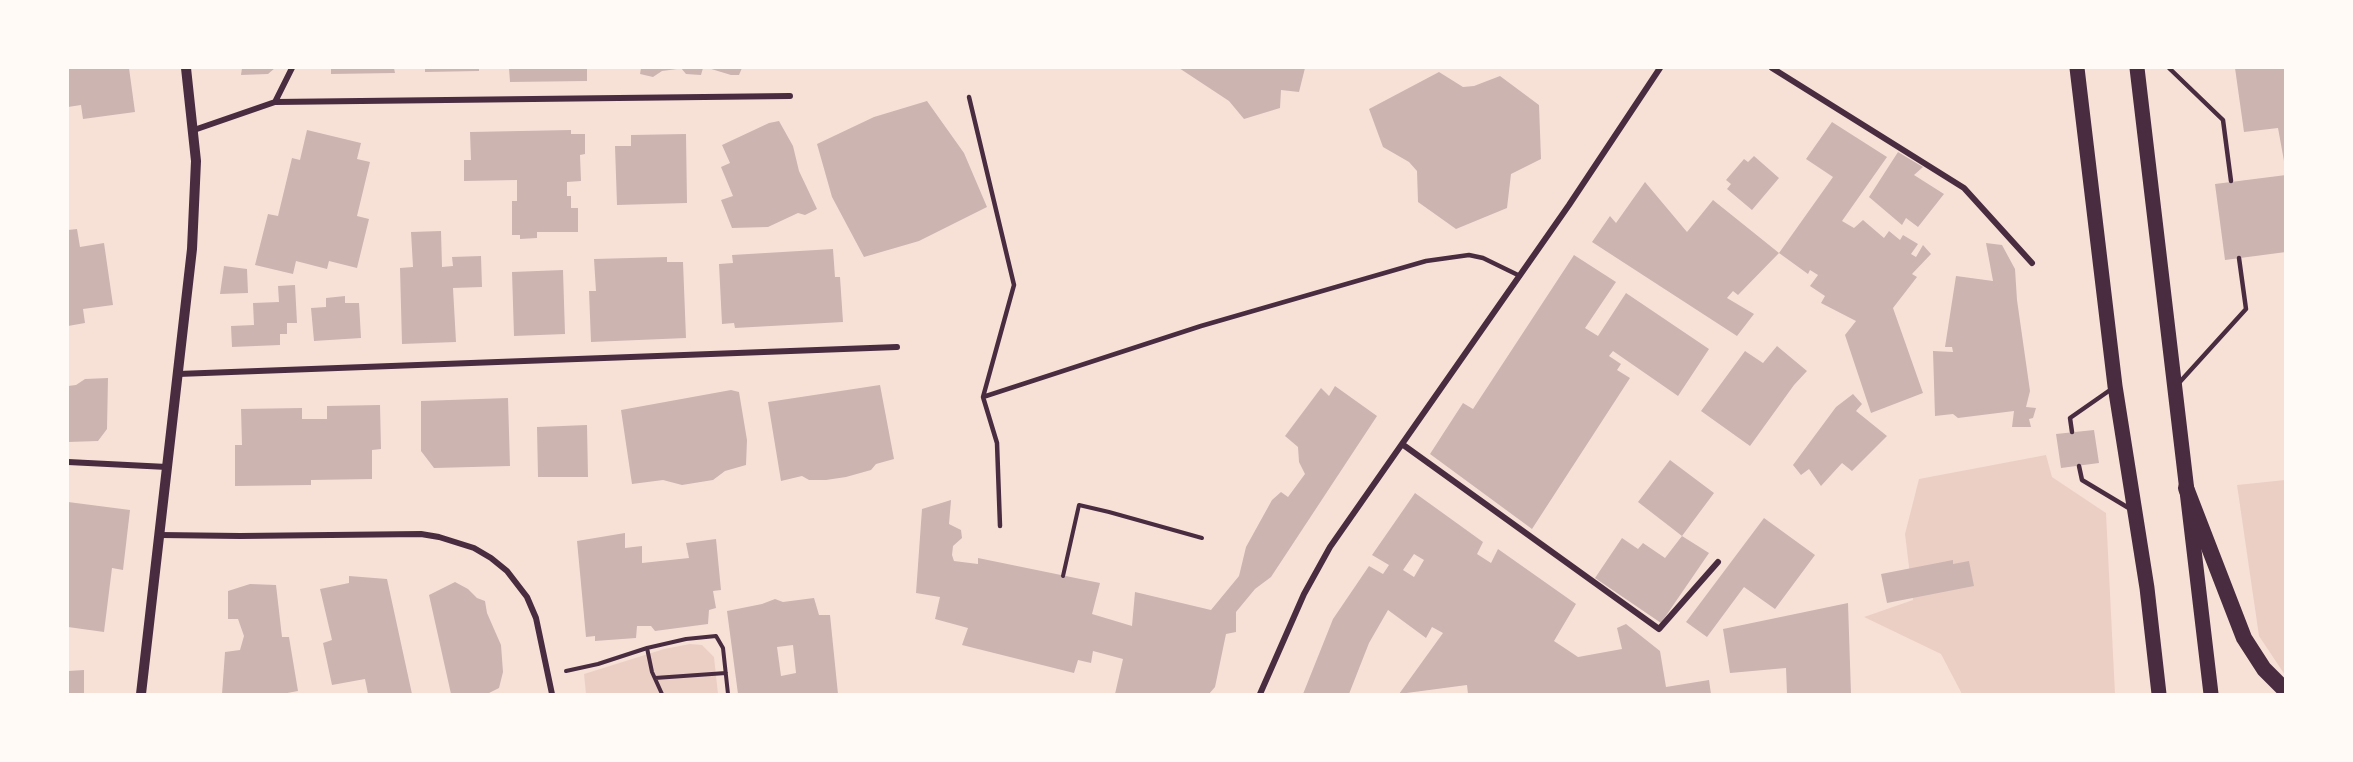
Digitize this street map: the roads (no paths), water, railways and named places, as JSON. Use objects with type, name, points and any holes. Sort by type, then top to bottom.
[{"type":"highway","points":[[2186,488],[2244,638],[2264,669],[2286,691]]},
{"type":"main road","points":[[2077,68],[2115,386],[2136,513],[2159,694]]},
{"type":"main road","points":[[2137,68],[2211,694]]},
{"type":"street","points":[[141,694],[195,209],[194,130],[186,68]]},
{"type":"street","points":[[275,102],[292,68]]},
{"type":"street","points":[[1260,694],[1290,622],[1339,534],[1520,276],[1660,68]]},
{"type":"street","points":[[1772,68],[1964,188],[2032,263]]},
{"type":"street","points":[[194,130],[275,102],[790,96]]},
{"type":"street","points":[[178,374],[897,347]]},
{"type":"street","points":[[1402,444],[1659,629],[1718,562]]},
{"type":"street","points":[[68,462],[167,467]]},
{"type":"street","points":[[160,535],[421,534],[457,542],[491,558],[507,571],[527,597],[536,618],[552,694]]},
{"type":"lane","points":[[2169,68],[2223,120],[2231,181]]},
{"type":"lane","points":[[969,97],[1014,285],[983,397],[998,443],[1000,526]]},
{"type":"lane","points":[[983,397],[1201,326],[1426,261],[1469,255],[1483,258],[1520,276]]},
{"type":"lane","points":[[2174,388],[2246,309],[2239,258]]},
{"type":"lane","points":[[2072,432],[2070,418],[2115,386]]},
{"type":"lane","points":[[2079,466],[2082,480],[2136,513]]}]
